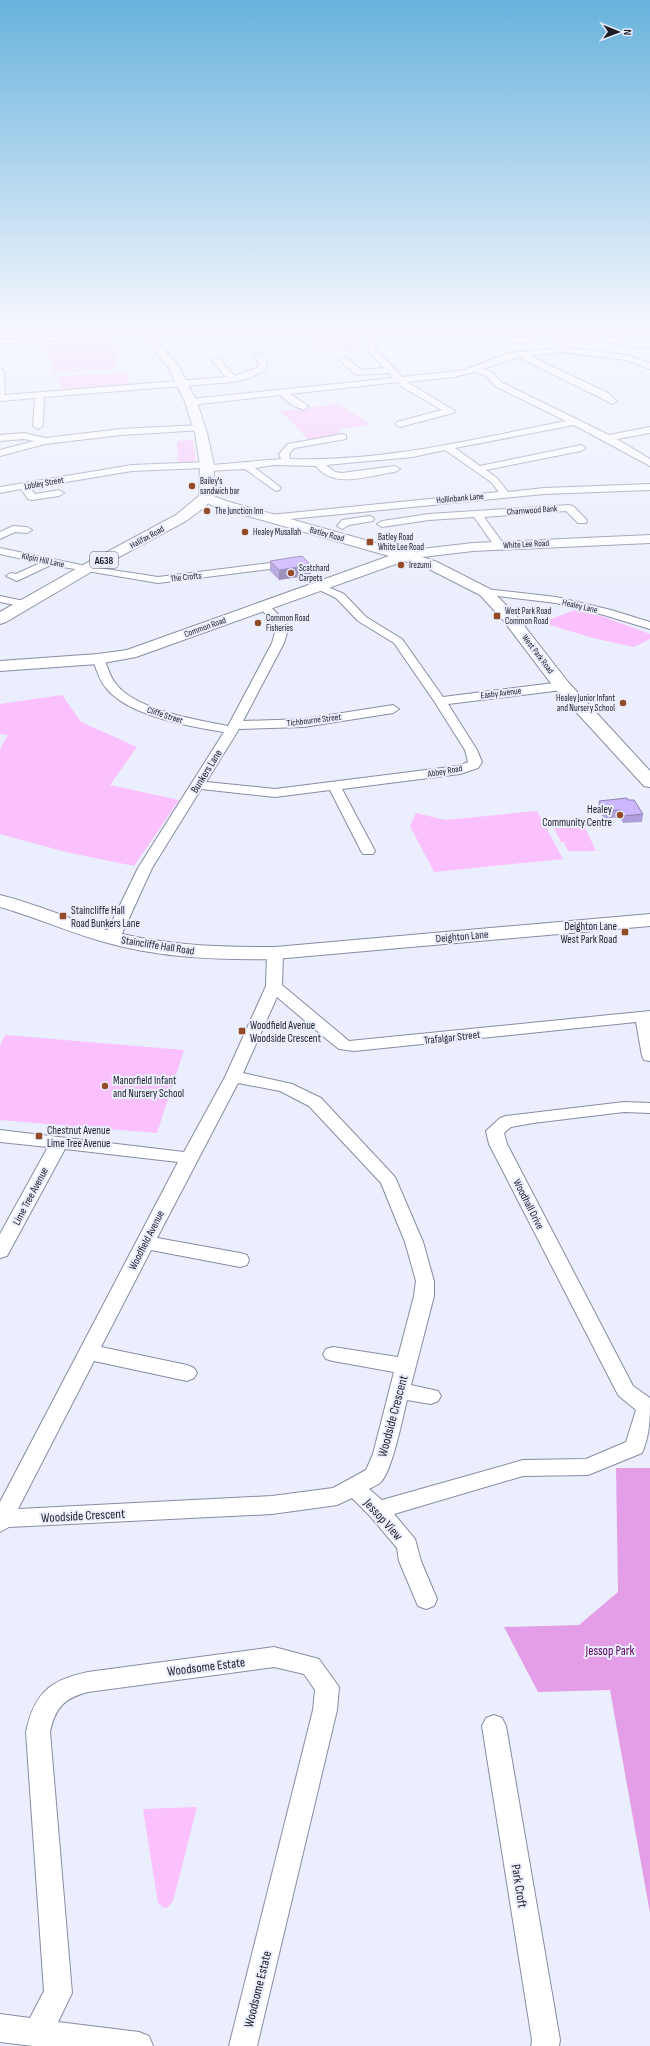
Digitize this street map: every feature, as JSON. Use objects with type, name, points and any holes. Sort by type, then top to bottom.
[{"type":"main road","points":[[199,424],[207,467],[206,497]]},
{"type":"main road","name":"Batley Road","points":[[206,497],[221,504],[403,556]]},
{"type":"main road","name":"Halifax Road","points":[[0,619],[86,569],[180,518],[200,504],[206,497]]},
{"type":"main road","name":"White Lee Road","points":[[403,556],[439,550],[650,538]]},
{"type":"main road","name":"Common Road","points":[[0,666],[98,659],[143,650],[403,556]]},
{"type":"main road","name":"West Park Road","points":[[403,556],[432,565],[485,592],[509,617],[562,686],[650,782]]},
{"type":"main road","name":"Staincliffe Hall Road","points":[[0,901],[112,938],[164,949],[225,954],[275,953]]},
{"type":"main road","name":"Deighton Lane","points":[[275,953],[650,920]]},
{"type":"street","name":"Lobley Street","points":[[0,490],[132,468],[247,466],[286,462],[319,462],[412,454],[564,424]]},
{"type":"street","points":[[581,424],[608,438],[650,463]]},
{"type":"street","points":[[0,453],[45,441],[121,432],[200,428]]},
{"type":"street","points":[[608,438],[650,430]]},
{"type":"street","points":[[0,438],[24,436],[45,441]]},
{"type":"street","points":[[286,462],[284,454],[291,446],[344,437]]},
{"type":"street","points":[[448,448],[494,480],[505,494]]},
{"type":"street","points":[[478,469],[581,448]]},
{"type":"street","points":[[319,462],[325,472],[335,476],[362,475],[380,470],[395,469]]},
{"type":"street","points":[[247,466],[273,486],[254,487]]},
{"type":"street","points":[[18,476],[32,497],[57,496]]},
{"type":"street","name":"Hollinbank Lane","points":[[270,518],[505,494],[650,487]]},
{"type":"street","name":"Charnwood Bank","points":[[382,524],[429,517],[443,513],[477,514],[569,508],[582,521]]},
{"type":"street","points":[[341,510],[352,521]]},
{"type":"street","points":[[477,514],[500,546]]},
{"type":"street","points":[[342,526],[352,521],[369,519]]},
{"type":"street","points":[[0,536],[13,530],[27,530]]},
{"type":"street","name":"Kilpin Hill Lane","points":[[0,551],[86,569]]},
{"type":"street","points":[[10,576],[17,578],[49,562]]},
{"type":"street","name":"The Crofts","points":[[86,569],[158,580],[286,564]]},
{"type":"street","name":"Abbey Road","points":[[197,785],[275,793],[460,770],[473,765],[475,762],[471,750],[440,701],[398,641],[362,619],[340,596],[319,586]]},
{"type":"street","name":"Healey Lane","points":[[485,592],[556,600],[607,612],[650,626]]},
{"type":"street","points":[[0,598],[26,604]]},
{"type":"street","name":"Bunkers Lane","points":[[112,938],[145,868],[233,728],[282,634],[283,626],[264,606]]},
{"type":"street","name":"Cliffe Street","points":[[98,659],[112,688],[147,710],[191,723],[233,728]]},
{"type":"street","name":"Easby Avenue","points":[[440,701],[562,686]]},
{"type":"street","name":"Tichbourne Street","points":[[233,728],[304,723],[393,709]]},
{"type":"street","points":[[334,786],[368,851]]},
{"type":"street","name":"Woodfield Avenue","points":[[1,1521],[145,1242],[233,1077],[274,986],[275,953]]},
{"type":"street","name":"Trafalgar Street","points":[[274,986],[336,1039],[345,1045],[354,1046],[646,1016]]},
{"type":"street","points":[[646,1016],[650,1056]]},
{"type":"street","name":"Woodside Crescent","points":[[1,1521],[272,1505],[337,1496],[374,1476],[383,1454],[420,1311],[425,1281],[414,1242],[390,1181],[324,1111],[301,1092],[273,1083],[233,1077]]},
{"type":"street","name":"Woodhall Drive","points":[[649,1407],[626,1391],[498,1144],[496,1131],[506,1122],[624,1107],[650,1108]]},
{"type":"street","points":[[0,1136],[189,1158]]},
{"type":"street","name":"Lime Tree Avenue","points":[[3,1242],[60,1142]]},
{"type":"street","points":[[145,1242],[240,1260]]},
{"type":"street","points":[[88,1352],[188,1373]]},
{"type":"street","points":[[333,1354],[405,1366]]},
{"type":"street","points":[[399,1392],[431,1396]]},
{"type":"street","points":[[378,1510],[523,1468],[588,1468],[635,1448],[649,1407]]},
{"type":"street","name":"Jessop View","points":[[354,1487],[378,1510],[407,1545],[410,1561],[426,1599]]},
{"type":"street","name":"Woodsome Estate","points":[[38,2032],[58,1993],[38,1732],[40,1718],[51,1698],[70,1686],[88,1682],[274,1657],[311,1666],[327,1687],[325,1710],[243,2046]]},
{"type":"street","name":"Park Croft","points":[[494,1726],[546,2040],[545,2046]]},
{"type":"street","points":[[0,2028],[140,2046]]},
{"type":"shaded area","points":[[293,424],[371,425],[338,429],[341,433],[335,436],[309,440]]},
{"type":"shaded area","points":[[193,440],[196,464],[178,464],[177,441]]},
{"type":"shaded area","points":[[575,610],[604,617],[650,634],[650,639],[634,647],[593,638],[550,625],[546,621]]},
{"type":"shaded area","points":[[62,695],[81,722],[137,747],[110,785],[179,800],[134,866],[66,852],[0,834],[0,749],[8,735],[0,734],[0,704]]},
{"type":"shaded area","points":[[537,811],[563,859],[434,872],[410,826],[416,813],[445,820]]},
{"type":"shaded area","points":[[580,817],[596,851],[568,851],[564,842],[561,842],[550,820]]},
{"type":"shaded area","name":"Manorfield Infant and Nursery School","points":[[5,1035],[184,1050],[157,1133],[0,1120],[0,1046]]},
{"type":"shaded area","points":[[197,1807],[173,1901],[168,1907],[164,1908],[158,1903],[143,1809]]},
{"type":"green space","name":"Jessop Park","points":[[616,1468],[650,1468],[650,1913],[610,1690],[538,1692],[504,1627],[579,1625],[618,1592]]},
{"type":"building","points":[[302,556],[311,565],[279,570],[270,561]]},
{"type":"building","points":[[627,798],[628,800],[634,800],[643,814],[624,816],[621,810],[605,811],[599,801]]},
{"type":"place","name":"Bailey's sandwich bar","points":[[192,486]]},
{"type":"place","name":"The Junction Inn","points":[[207,511]]},
{"type":"place","name":"Healey Musallah","points":[[245,532]]},
{"type":"place","name":"Batley Road White Lee Road","points":[[370,542]]},
{"type":"place","name":"Irezumi","points":[[401,565]]},
{"type":"place","name":"Scatchard Carpets","points":[[291,573]]},
{"type":"place","name":"West Park Road Common Road","points":[[497,616]]},
{"type":"place","name":"Common Road Fisheries","points":[[258,623]]},
{"type":"place","name":"Healey Junior Infant and Nursery School","points":[[623,703]]},
{"type":"place","name":"Healey Community Centre","points":[[620,815]]},
{"type":"place","name":"Staincliffe Hall Road Bunkers Lane","points":[[63,916]]},
{"type":"place","name":"Deighton Lane West Park Road","points":[[625,932]]},
{"type":"place","name":"Woodfield Avenue Woodside Crescent","points":[[242,1031]]},
{"type":"place","name":"Manorfield Infant and Nursery School","points":[[105,1086]]},
{"type":"place","name":"Chestnut Avenue Lime Tree Avenue","points":[[39,1136]]}]
